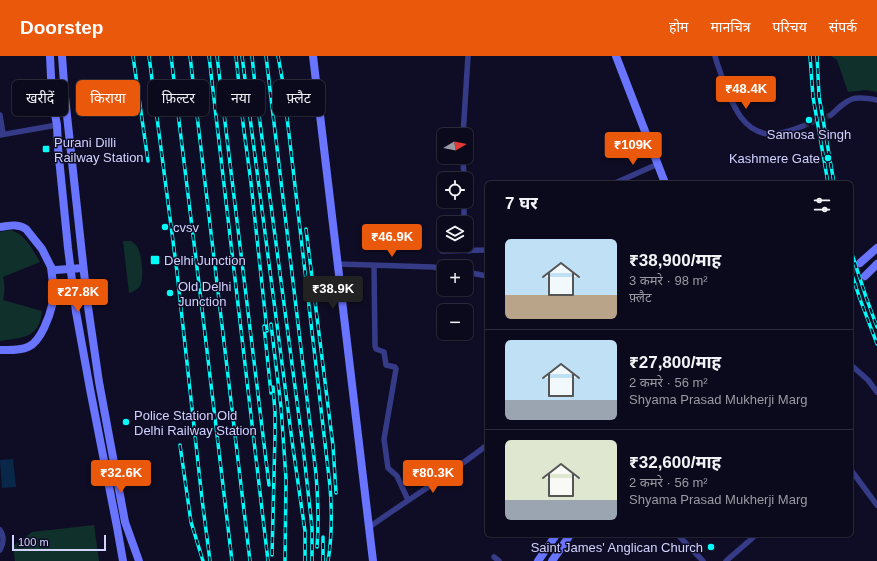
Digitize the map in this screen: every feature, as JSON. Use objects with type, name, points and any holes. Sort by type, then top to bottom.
[{"type":"main road","points":[[50,56],[52,98],[57,125],[58,148],[76,312],[123,561]]},
{"type":"main road","points":[[62,56],[83,268],[99,382],[125,522],[139,561]]},
{"type":"main road","points":[[313,56],[373,561]]},
{"type":"main road","points":[[616,56],[664,181]]},
{"type":"main road","points":[[0,227],[15,225],[26,229],[42,249],[51,268],[54,292],[53,301],[46,324],[33,344],[23,349],[0,350]]},
{"type":"main road","points":[[860,263],[877,248]]},
{"type":"main road","points":[[865,276],[877,264]]},
{"type":"main road","points":[[51,268],[55,270],[83,268]]},
{"type":"main road","points":[[54,292],[55,289],[59,287],[85,284]]},
{"type":"main road","points":[[538,561],[555,537]]},
{"type":"main road","points":[[552,561],[569,537]]},
{"type":"street","points":[[463,128],[468,56]]},
{"type":"street","points":[[716,56],[721,74],[735,108],[745,122],[757,131],[766,134],[772,134],[803,126]]},
{"type":"street","points":[[831,115],[842,104],[854,98],[877,100]]},
{"type":"street","points":[[0,115],[2,134],[57,125]]},
{"type":"street","points":[[620,181],[658,164]]},
{"type":"street","points":[[473,251],[485,250]]},
{"type":"street","points":[[338,264],[437,268]]},
{"type":"street","points":[[374,266],[375,346],[384,352],[386,365],[396,368],[384,439],[388,468],[398,478],[408,500]]},
{"type":"street","points":[[473,273],[485,276]]},
{"type":"street","points":[[853,367],[868,380],[877,392]]},
{"type":"street","points":[[368,528],[485,446]]},
{"type":"street","points":[[853,473],[877,505]]},
{"type":"street","points":[[0,530],[3,540],[0,550]]},
{"type":"street","points":[[680,537],[703,561]]},
{"type":"street","points":[[726,561],[754,537]]},
{"type":"green space","points":[[831,56],[877,56],[877,92],[866,90],[848,92],[837,60]]},
{"type":"green space","points":[[11,230],[21,235],[25,239],[40,262],[3,277],[3,300],[42,311],[37,327],[33,332],[23,337],[0,341],[0,232]]},
{"type":"green space","points":[[123,241],[131,241],[136,245],[142,264],[142,279],[140,286],[129,293]]},
{"type":"green space","points":[[94,525],[99,561],[15,561],[13,546],[32,532]]},
{"type":"water","points":[[13,459],[16,487],[2,488],[0,460]]},
{"type":"tunnel","points":[[803,126],[831,115]]},
{"type":"tunnel","points":[[853,269],[860,263]]},
{"type":"tunnel","points":[[853,285],[865,276]]},
{"type":"railway","points":[[133,56],[148,161]]},
{"type":"railway","points":[[149,56],[177,272],[210,561]]},
{"type":"railway","points":[[171,56],[232,561]]},
{"type":"railway","points":[[190,56],[250,561]]},
{"type":"railway","points":[[209,56],[268,561]]},
{"type":"railway","points":[[217,56],[269,485]]},
{"type":"railway","points":[[236,56],[267,331]]},
{"type":"railway","points":[[242,56],[305,531],[305,561]]},
{"type":"railway","points":[[252,56],[303,447],[312,528],[312,561]]},
{"type":"railway","points":[[266,56],[316,474],[318,510],[317,547]]},
{"type":"railway","points":[[278,56],[283,83],[330,486],[331,524],[328,561]]},
{"type":"railway","points":[[810,56],[813,97],[828,181]]},
{"type":"railway","points":[[817,56],[819,96],[834,181]]},
{"type":"railway","points":[[306,229],[333,446],[336,493]]},
{"type":"railway","points":[[853,257],[877,327]]},
{"type":"railway","points":[[853,278],[877,344]]},
{"type":"railway","points":[[271,324],[281,407],[286,479],[285,561]]},
{"type":"railway","points":[[264,326],[271,393]]},
{"type":"railway","points":[[272,555],[275,435],[273,387]]},
{"type":"railway","points":[[180,445],[191,522],[203,561]]},
{"type":"railway","points":[[323,537],[323,561]]},
{"type":"place","name":"Samosa Singh","points":[[809,120]]},
{"type":"place","name":"Purani Dilli Railway Station","points":[[46,149]]},
{"type":"place","name":"Kashmere Gate","points":[[828,158]]},
{"type":"place","name":"cvsv","points":[[165,227]]},
{"type":"place","name":"Delhi Junction","points":[[155,260]]},
{"type":"place","name":"Old Delhi Junction","points":[[170,293]]},
{"type":"place","name":"Police Station Old Delhi Railway Station","points":[[126,422]]},
{"type":"place","name":"Saint James' Anglican Church","points":[[711,547]]}]
